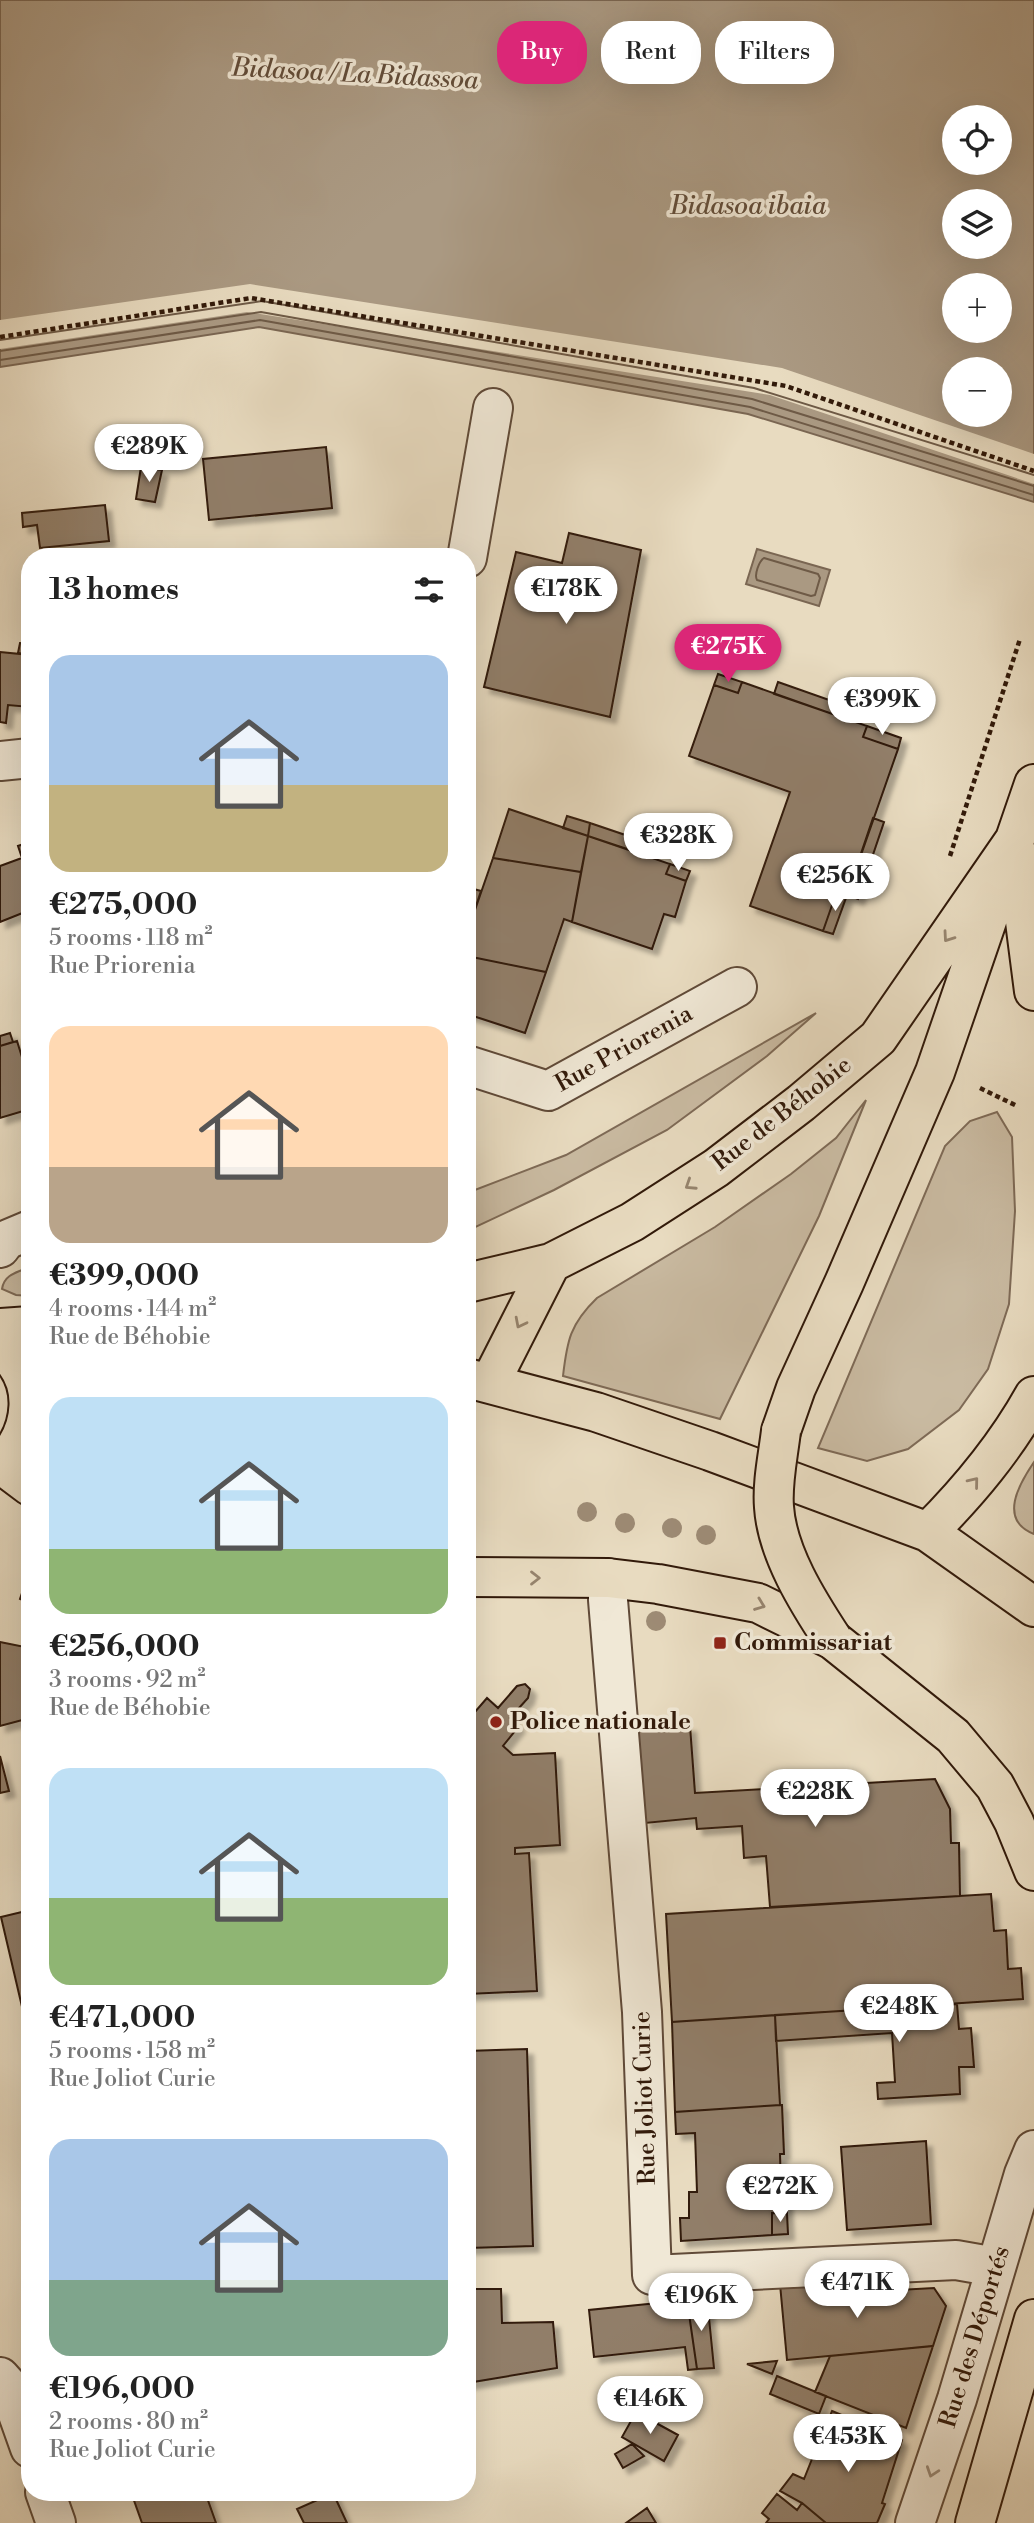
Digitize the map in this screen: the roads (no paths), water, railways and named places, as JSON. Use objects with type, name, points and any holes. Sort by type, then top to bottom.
[{"type":"main road","name":"Rue de Béhobie","points":[[833,1640],[803,1595],[783,1547],[774,1507],[780,1431],[796,1388],[935,1072],[1034,784]]},
{"type":"main road","name":"Rue de Béhobie","points":[[1014,841],[1034,991]]},
{"type":"main road","name":"Rue de Béhobie","points":[[476,1281],[551,1263],[632,1222],[716,1168],[801,1103],[878,1038],[1014,841]]},
{"type":"main road","points":[[551,1263],[478,1380],[596,1412],[928,1532],[1003,1588],[1034,1607]]},
{"type":"main road","points":[[0,1328],[21,1327]]},
{"type":"main road","points":[[0,1347],[11,1355],[21,1373]]},
{"type":"main road","points":[[928,1532],[960,1499],[1013,1433],[1034,1396]]},
{"type":"main road","points":[[10,1472],[21,1439]]},
{"type":"main road","name":"Rue de Béhobie","points":[[476,1577],[608,1578],[658,1584],[758,1603],[833,1640],[953,1737],[995,1786],[1014,1822],[1034,1871]]},
{"type":"main road","points":[[975,2523],[1034,2319]]},
{"type":"street","points":[[469,548],[493,408]]},
{"type":"street","points":[[0,761],[21,759]]},
{"type":"street","name":"Rue Priorenia","points":[[476,1068],[548,1091],[737,987]]},
{"type":"street","points":[[0,1248],[6,1241],[21,1234]]},
{"type":"street","name":"Rue Joliot Curie","points":[[608,1578],[642,2012],[652,2275],[957,2260],[996,2267]]},
{"type":"street","name":"Rue des Déportés","points":[[915,2523],[957,2399],[1024,2174],[1034,2150]]},
{"type":"street","points":[[0,2377],[8,2386],[21,2423]]},
{"type":"street","points":[[49,2501],[57,2523]]},
{"type":"water","name":"Bidasoa ibaia","points":[[0,0],[1034,0],[1034,502],[748,414],[259,327],[0,367]]},
{"type":"water","points":[[757,549],[830,570],[819,606],[746,584]]},
{"type":"place","name":"Commissariat","points":[[720,1643]]},
{"type":"place","name":"Police nationale","points":[[496,1722]]},
{"type":"water label","name":"Bidasoa / La Bidassoa","points":[[355,74]]}]
